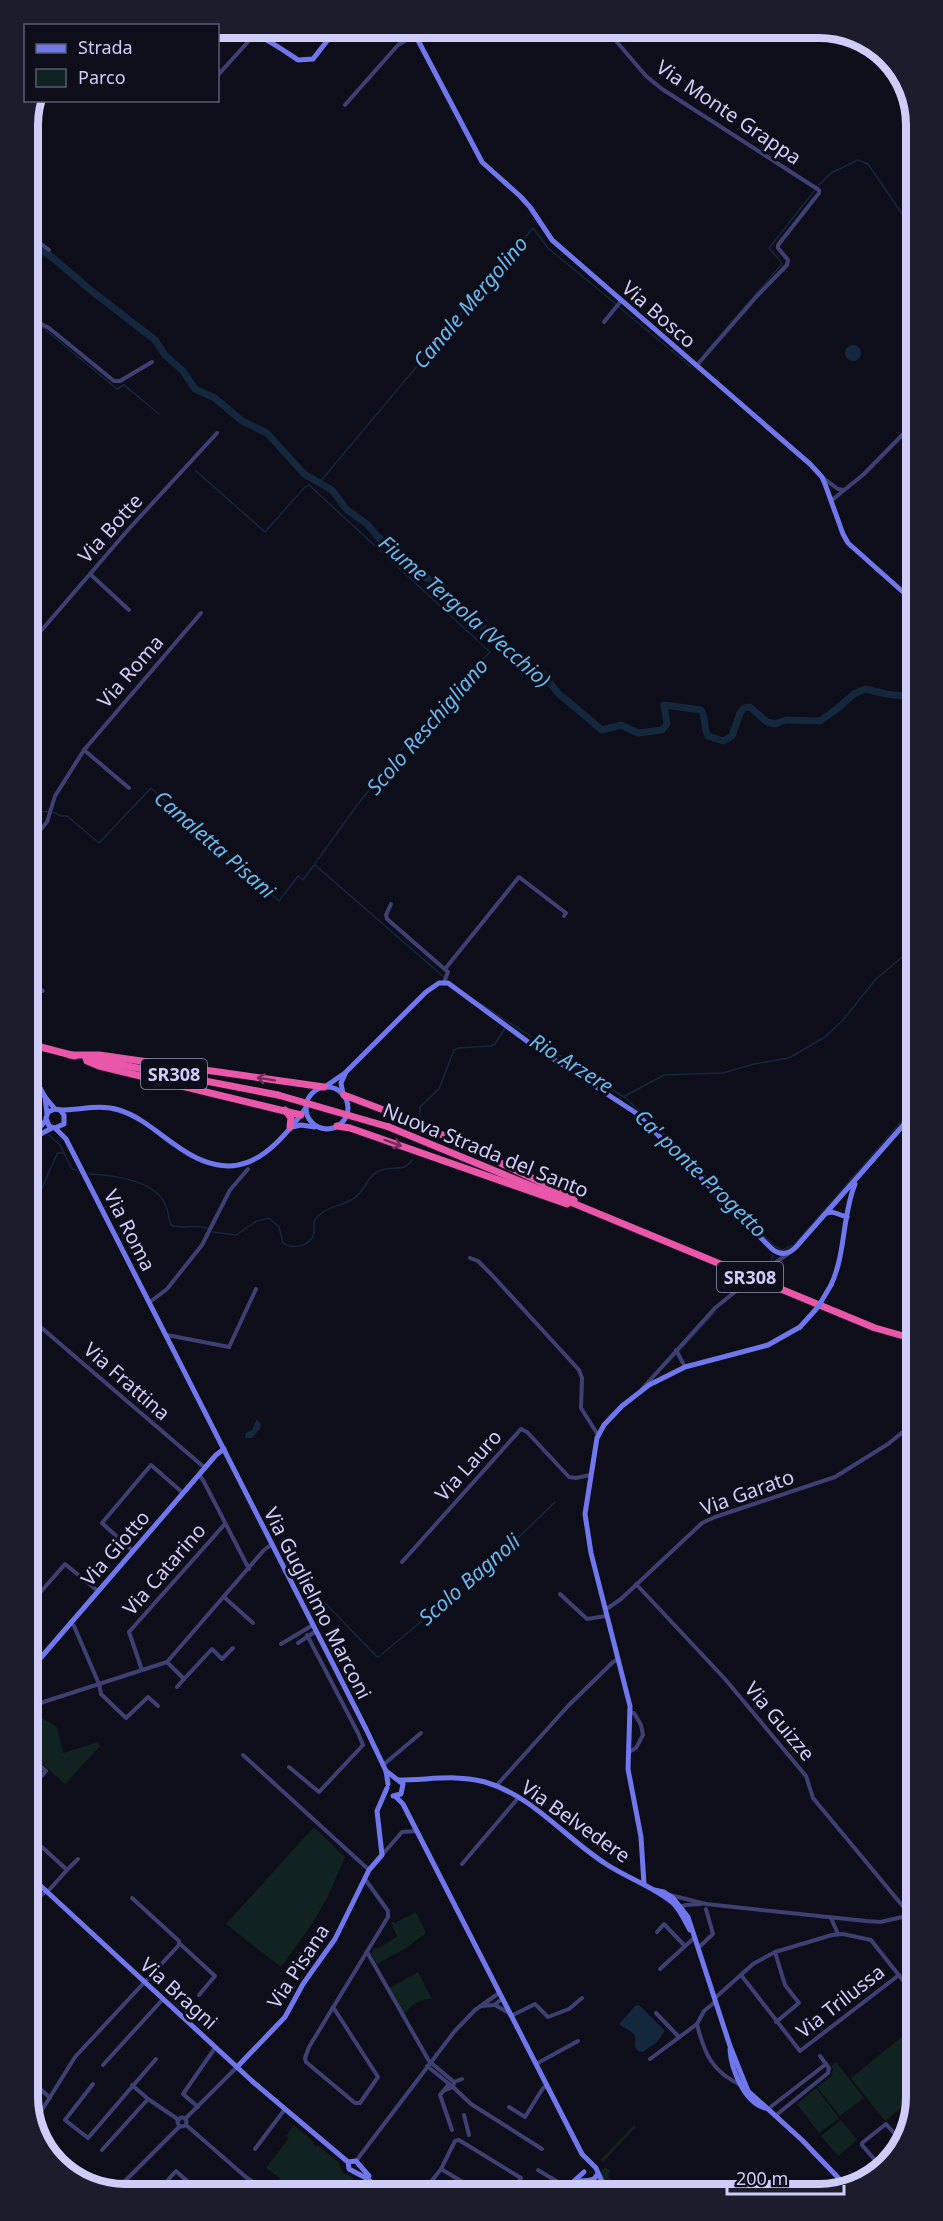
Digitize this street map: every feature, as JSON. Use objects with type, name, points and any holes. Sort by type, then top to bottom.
[{"type":"highway","name":"Nuova Strada del Santo","points":[[38,1047],[278,1095],[389,1127],[875,1328],[906,1337]]},
{"type":"highway","points":[[70,1055],[99,1055],[325,1087]]},
{"type":"highway","points":[[70,1055],[99,1066],[285,1110],[303,1111]]},
{"type":"highway","points":[[344,1095],[415,1122],[561,1192],[588,1209]]},
{"type":"highway","points":[[285,1110],[291,1118],[290,1127]]},
{"type":"highway","points":[[337,1126],[378,1137],[556,1202],[588,1209]]},
{"type":"street","points":[[219,74],[251,38]]},
{"type":"street","points":[[262,38],[298,60],[313,59],[331,38]]},
{"type":"street","points":[[345,105],[398,45],[410,38]]},
{"type":"street","name":"Via Bosco","points":[[417,38],[482,162],[530,207],[552,240],[619,304],[696,366],[810,464],[822,477],[843,534],[852,548],[906,595]]},
{"type":"street","name":"Via Monte Grappa","points":[[613,38],[646,76],[662,89],[819,190],[778,245],[788,260],[787,265],[696,366]]},
{"type":"street","points":[[38,242],[49,250]]},
{"type":"street","points":[[604,322],[619,304]]},
{"type":"street","points":[[38,322],[49,328],[114,381],[120,381],[152,362]]},
{"type":"street","points":[[832,501],[864,474],[906,431]]},
{"type":"street","name":"Via Botte","points":[[38,634],[127,531],[217,433]]},
{"type":"street","points":[[822,477],[838,489],[845,490]]},
{"type":"street","points":[[90,574],[129,610]]},
{"type":"street","name":"Via Roma","points":[[38,834],[50,816],[55,796],[84,750],[201,613]]},
{"type":"street","points":[[84,750],[129,788]]},
{"type":"street","points":[[445,969],[519,877],[566,913],[564,916]]},
{"type":"street","points":[[38,1129],[46,1117],[57,1109],[102,1107],[128,1113],[191,1156],[206,1163],[217,1166],[238,1166],[255,1160],[290,1127],[303,1111],[311,1094],[345,1073],[426,992],[444,982],[448,975],[445,969],[387,919],[390,904]]},
{"type":"street","points":[[444,982],[453,986],[535,1047],[636,1113],[775,1251],[782,1254],[789,1253]]},
{"type":"street","points":[[38,987],[43,991]]},
{"type":"street","points":[[290,1127],[301,1125],[326,1129],[337,1126],[347,1114],[348,1105],[342,1083],[345,1073]]},
{"type":"street","points":[[38,1083],[45,1097],[57,1109],[64,1121]]},
{"type":"street","points":[[325,1087],[336,1088],[344,1095]]},
{"type":"street","points":[[45,1097],[46,1117]]},
{"type":"street","points":[[38,1136],[81,1109]]},
{"type":"street","points":[[303,1111],[319,1127]]},
{"type":"street","name":"Via Roma","points":[[46,1117],[66,1139],[80,1165],[224,1449]]},
{"type":"street","name":"Via Roma","points":[[64,1121],[66,1139]]},
{"type":"street","points":[[768,1268],[789,1253],[857,1180],[906,1122]]},
{"type":"street","points":[[150,1302],[167,1289],[202,1245],[230,1190],[248,1169]]},
{"type":"street","points":[[641,1390],[685,1367],[759,1348],[775,1342],[800,1327],[818,1307],[831,1285],[838,1265],[851,1194],[857,1180]]},
{"type":"street","points":[[825,1214],[832,1212],[847,1217]]},
{"type":"street","points":[[775,1251],[776,1262]]},
{"type":"street","points":[[470,1258],[478,1261],[484,1267],[579,1370],[582,1378],[581,1408],[598,1435]]},
{"type":"street","points":[[694,1937],[679,1906],[643,1884],[638,1818],[628,1769],[630,1713],[628,1697],[605,1613],[585,1521],[585,1503],[598,1435],[608,1421],[641,1390],[715,1308],[741,1287]]},
{"type":"street","points":[[167,1335],[229,1347],[256,1289]]},
{"type":"street","name":"Via Frattina","points":[[38,1325],[205,1468]]},
{"type":"street","points":[[676,1350],[685,1367]]},
{"type":"street","name":"Via Garato","points":[[605,1613],[702,1523],[835,1477],[888,1444],[906,1429]]},
{"type":"street","name":"Via Lauro","points":[[402,1562],[521,1430],[527,1432],[569,1477],[590,1475]]},
{"type":"street","name":"Via Giotto","points":[[38,1661],[183,1492],[224,1449]]},
{"type":"street","name":"Via Guglielmo Marconi","points":[[224,1449],[366,1729],[384,1768],[387,1786]]},
{"type":"street","points":[[133,1551],[102,1523],[144,1473],[152,1465],[183,1492]]},
{"type":"street","points":[[199,1475],[249,1569]]},
{"type":"street","name":"Via Catarino","points":[[142,1671],[129,1632],[225,1524]]},
{"type":"street","points":[[38,1704],[167,1662],[264,1550],[272,1545]]},
{"type":"street","points":[[38,1596],[65,1564],[98,1591]]},
{"type":"street","name":"Via Guizze","points":[[636,1584],[725,1678],[806,1776],[813,1798],[906,1910]]},
{"type":"street","points":[[560,1594],[586,1619],[605,1613]]},
{"type":"street","points":[[224,1598],[253,1623]]},
{"type":"street","points":[[71,1623],[99,1684],[100,1694],[126,1718],[148,1697],[158,1706]]},
{"type":"street","points":[[298,1643],[314,1628]]},
{"type":"street","points":[[281,1644],[314,1628]]},
{"type":"street","points":[[289,1767],[319,1792],[362,1747],[363,1741],[308,1635]]},
{"type":"street","points":[[177,1688],[212,1649],[222,1659],[233,1648]]},
{"type":"street","points":[[496,1786],[568,1706],[618,1659]]},
{"type":"street","points":[[167,1662],[184,1678]]},
{"type":"street","points":[[628,1752],[633,1752],[643,1735],[639,1720],[634,1713],[630,1713]]},
{"type":"street","points":[[358,1733],[366,1729]]},
{"type":"street","points":[[384,1768],[421,1733]]},
{"type":"street","points":[[243,1755],[369,1870]]},
{"type":"street","points":[[38,1764],[46,1771],[38,1780]]},
{"type":"street","name":"Via Guglielmo Marconi","points":[[384,1768],[398,1780]]},
{"type":"street","name":"Via Belvedere","points":[[398,1780],[461,1778],[496,1786],[519,1797],[584,1849],[643,1884]]},
{"type":"street","name":"Via Belvedere","points":[[403,1791],[422,1779]]},
{"type":"street","points":[[382,1855],[377,1811],[387,1786],[392,1780],[398,1780],[403,1784],[403,1804]]},
{"type":"street","points":[[387,1786],[403,1804],[582,2154],[596,2168],[602,2184]]},
{"type":"street","points":[[381,1802],[403,1791]]},
{"type":"street","points":[[462,1864],[519,1797]]},
{"type":"street","name":"Via Pisana","points":[[237,2067],[285,2017],[303,1984],[335,1939],[369,1870],[402,1832],[417,1831]]},
{"type":"street","points":[[42,1847],[67,1870]]},
{"type":"street","points":[[38,1898],[78,1859]]},
{"type":"street","points":[[629,1877],[637,1875],[643,1867]]},
{"type":"street","points":[[333,2007],[378,2077],[360,2103],[355,2103],[306,2062],[305,2058],[333,2007],[388,1917],[388,1911],[365,1879]]},
{"type":"street","name":"Via Bragni","points":[[38,1883],[237,2067],[348,2162]]},
{"type":"street","points":[[654,1890],[705,1906]]},
{"type":"street","points":[[667,1894],[688,1917]]},
{"type":"street","points":[[132,1898],[215,1976],[199,1995]]},
{"type":"street","points":[[679,1906],[684,1900],[690,1900]]},
{"type":"street","points":[[679,1906],[695,1904],[880,1922],[906,1916]]},
{"type":"street","points":[[695,1904],[688,1910],[688,1917],[730,2048],[746,2087],[766,2109]]},
{"type":"street","points":[[698,1948],[713,1934],[705,1906]]},
{"type":"street","points":[[831,1918],[838,1934]]},
{"type":"street","points":[[657,1932],[664,1924],[684,1945]]},
{"type":"street","points":[[650,2059],[697,2024],[704,2011],[741,1975],[760,1959],[775,1952],[838,1934],[871,1940],[906,1984]]},
{"type":"street","points":[[660,1969],[694,1937]]},
{"type":"street","points":[[39,2114],[75,2057],[179,1943]]},
{"type":"street","points":[[367,1952],[429,2064],[471,2104],[542,2149]]},
{"type":"street","points":[[741,1975],[776,2022],[799,2003],[785,1985],[775,1952]]},
{"type":"street","name":"Via Trilussa","points":[[776,2022],[800,2051],[899,1975]]},
{"type":"street","points":[[494,2005],[501,1996]]},
{"type":"street","points":[[352,2170],[356,2169],[357,2163],[462,2023],[481,2006],[501,1996]]},
{"type":"street","points":[[510,2014],[535,2004],[548,2017],[569,2009],[582,1998]]},
{"type":"street","points":[[103,2065],[163,1999]]},
{"type":"street","points":[[481,2006],[494,2005],[510,2014]]},
{"type":"street","points":[[656,2013],[678,2036]]},
{"type":"street","points":[[697,2024],[709,2061],[738,2084],[748,2097],[775,2116],[802,2140],[841,2181]]},
{"type":"street","points":[[536,2064],[578,2042]]},
{"type":"street","points":[[198,2107],[183,2094],[216,2047]]},
{"type":"street","points":[[730,2048],[738,2084]]},
{"type":"street","points":[[775,2116],[828,2073],[829,2068],[820,2055]]},
{"type":"street","points":[[93,2084],[65,2120],[88,2138],[156,2060]]},
{"type":"street","points":[[766,2109],[826,2064]]},
{"type":"street","points":[[132,2085],[179,2120],[185,2119],[237,2067]]},
{"type":"street","points":[[452,2130],[440,2095],[442,2091],[462,2079]]},
{"type":"street","points":[[508,2108],[525,2117],[543,2088],[547,2086]]},
{"type":"street","points":[[38,2087],[50,2098]]},
{"type":"street","points":[[102,2150],[148,2098]]},
{"type":"street","points":[[255,2150],[285,2109]]},
{"type":"street","points":[[465,2115],[469,2135]]},
{"type":"street","points":[[185,2119],[186,2125],[255,2183]]},
{"type":"street","points":[[179,2120],[180,2126]]},
{"type":"street","points":[[876,2162],[861,2144],[886,2124],[897,2135]]},
{"type":"street","points":[[123,2183],[180,2126],[186,2125]]},
{"type":"street","points":[[430,2183],[441,2169],[455,2141],[459,2140],[521,2178],[518,2184]]},
{"type":"street","points":[[582,2154],[584,2171],[593,2184]]},
{"type":"street","points":[[374,2183],[348,2167],[348,2162],[357,2163],[377,2183]]},
{"type":"street","points":[[571,2184],[592,2166]]},
{"type":"street","points":[[441,2169],[465,2183]]},
{"type":"street","points":[[538,2170],[559,2184]]},
{"type":"street","points":[[164,2183],[176,2171],[190,2183]]},
{"type":"street","points":[[575,2184],[597,2175]]},
{"type":"green space","points":[[42,1718],[57,1727],[63,1753],[98,1742],[100,1746],[65,1784],[38,1760],[38,1721]]},
{"type":"green space","points":[[314,1827],[345,1857],[328,1896],[312,1924],[281,1967],[226,1924]]},
{"type":"green space","points":[[416,1912],[426,1933],[406,1948],[377,1964],[371,1953],[374,1948],[377,1949],[397,1937],[391,1921],[395,1923]]},
{"type":"green space","points":[[418,1972],[432,1999],[416,2003],[404,2014],[389,1988]]},
{"type":"green space","points":[[906,2034],[905,2105],[885,2121],[851,2078]]},
{"type":"green space","points":[[836,2062],[864,2098],[840,2116],[817,2087],[832,2076],[831,2066]]},
{"type":"green space","points":[[816,2088],[839,2118],[819,2133],[797,2104]]},
{"type":"green space","points":[[841,2120],[857,2140],[838,2156],[821,2136]]},
{"type":"green space","points":[[293,2125],[314,2142],[316,2147],[317,2145],[338,2162],[343,2173],[352,2177],[354,2180],[352,2183],[277,2183],[280,2178],[266,2168],[289,2138],[286,2137]]},
{"type":"green space","points":[[634,2125],[636,2127],[603,2162],[601,2160]]},
{"type":"green space","points":[[605,2167],[611,2171],[608,2174],[609,2178],[615,2184],[607,2184],[600,2173]]},
{"type":"water","points":[[853,345],[859,347],[861,353],[859,359],[853,361],[847,359],[845,353],[847,347]]},
{"type":"water","points":[[257,1419],[261,1424],[260,1429],[252,1438],[245,1438],[246,1433],[252,1430]]},
{"type":"water","points":[[639,2005],[665,2031],[657,2042],[643,2052],[636,2049],[635,2037],[632,2033],[619,2024],[635,2006]]},
{"type":"waterway","name":"Canale Mergolino","points":[[818,186],[831,173],[858,160],[868,164],[906,220]]},
{"type":"waterway","name":"Canale Mergolino","points":[[706,352],[781,265],[782,263],[769,248],[815,190]]},
{"type":"waterway","name":"Canale Mergolino","points":[[319,483],[533,228],[548,248],[616,304]]},
{"type":"waterway","name":"Fiume Tergola (Vecchio)","points":[[38,248],[155,340],[165,355],[183,371],[195,389],[215,398],[242,421],[267,433],[304,474],[332,490],[347,510],[367,524],[417,574],[439,583],[457,608],[496,638],[519,662],[543,674],[558,693],[602,730],[621,725],[638,733],[662,730],[667,724],[664,705],[701,710],[708,736],[723,741],[732,736],[744,708],[750,707],[767,722],[775,724],[786,720],[820,721],[854,694],[865,689],[906,696]]},
{"type":"waterway","name":"Canale Mergolino","points":[[619,307],[691,367]]},
{"type":"waterway","name":"Scolo Reschigliano","points":[[38,325],[117,389],[124,385],[159,414]]},
{"type":"waterway","name":"Scolo Reschigliano","points":[[53,812],[67,816],[99,843],[151,788],[279,901],[298,876],[303,880],[358,804],[409,740],[490,652],[309,485],[265,532],[196,471]]},
{"type":"waterway","name":"Canaletta Pisani","points":[[38,811],[48,812]]},
{"type":"waterway","name":"Scolo Reschigliano","points":[[315,865],[445,978]]},
{"type":"waterway","name":"Rio Arzere","points":[[481,1004],[625,1096],[664,1075],[723,1073],[754,1064],[789,1058],[825,1037],[843,1020],[876,979],[906,954]]},
{"type":"waterway","name":"Rio Arzere","points":[[420,1120],[420,1107],[439,1089],[454,1050],[491,1046],[495,1044],[505,1028]]},
{"type":"waterway","name":"Ca' ponte Progetto","points":[[623,1096],[648,1118],[773,1245],[782,1250],[794,1245],[906,1116]]},
{"type":"waterway","name":"Rio Arzere","points":[[38,1100],[39,1123]]},
{"type":"waterway","name":"Rio Arzere","points":[[49,1135],[60,1145],[72,1169],[77,1170]]},
{"type":"waterway","points":[[38,1196],[58,1153],[64,1153]]},
{"type":"waterway","name":"Rio Arzere","points":[[213,1232],[236,1235],[257,1221],[269,1218],[279,1227],[283,1243],[290,1246],[302,1245],[312,1238],[314,1222],[321,1213],[353,1199],[377,1172],[406,1166],[412,1160]]},
{"type":"waterway","name":"Rio Arzere","points":[[89,1174],[121,1178],[144,1185],[161,1197],[167,1208],[171,1225],[207,1228]]},
{"type":"waterway","name":"Scolo Bagnoli","points":[[755,1272],[771,1262],[773,1255]]},
{"type":"waterway","name":"Scolo Bagnoli","points":[[668,1363],[716,1311]]},
{"type":"waterway","name":"Scolo Bagnoli","points":[[382,1654],[491,1564],[555,1502]]},
{"type":"waterway","name":"Scolo Bagnoli","points":[[295,1581],[300,1579],[304,1581],[377,1657],[380,1656]]},
{"type":"waterway","points":[[168,1996],[203,2028]]}]
